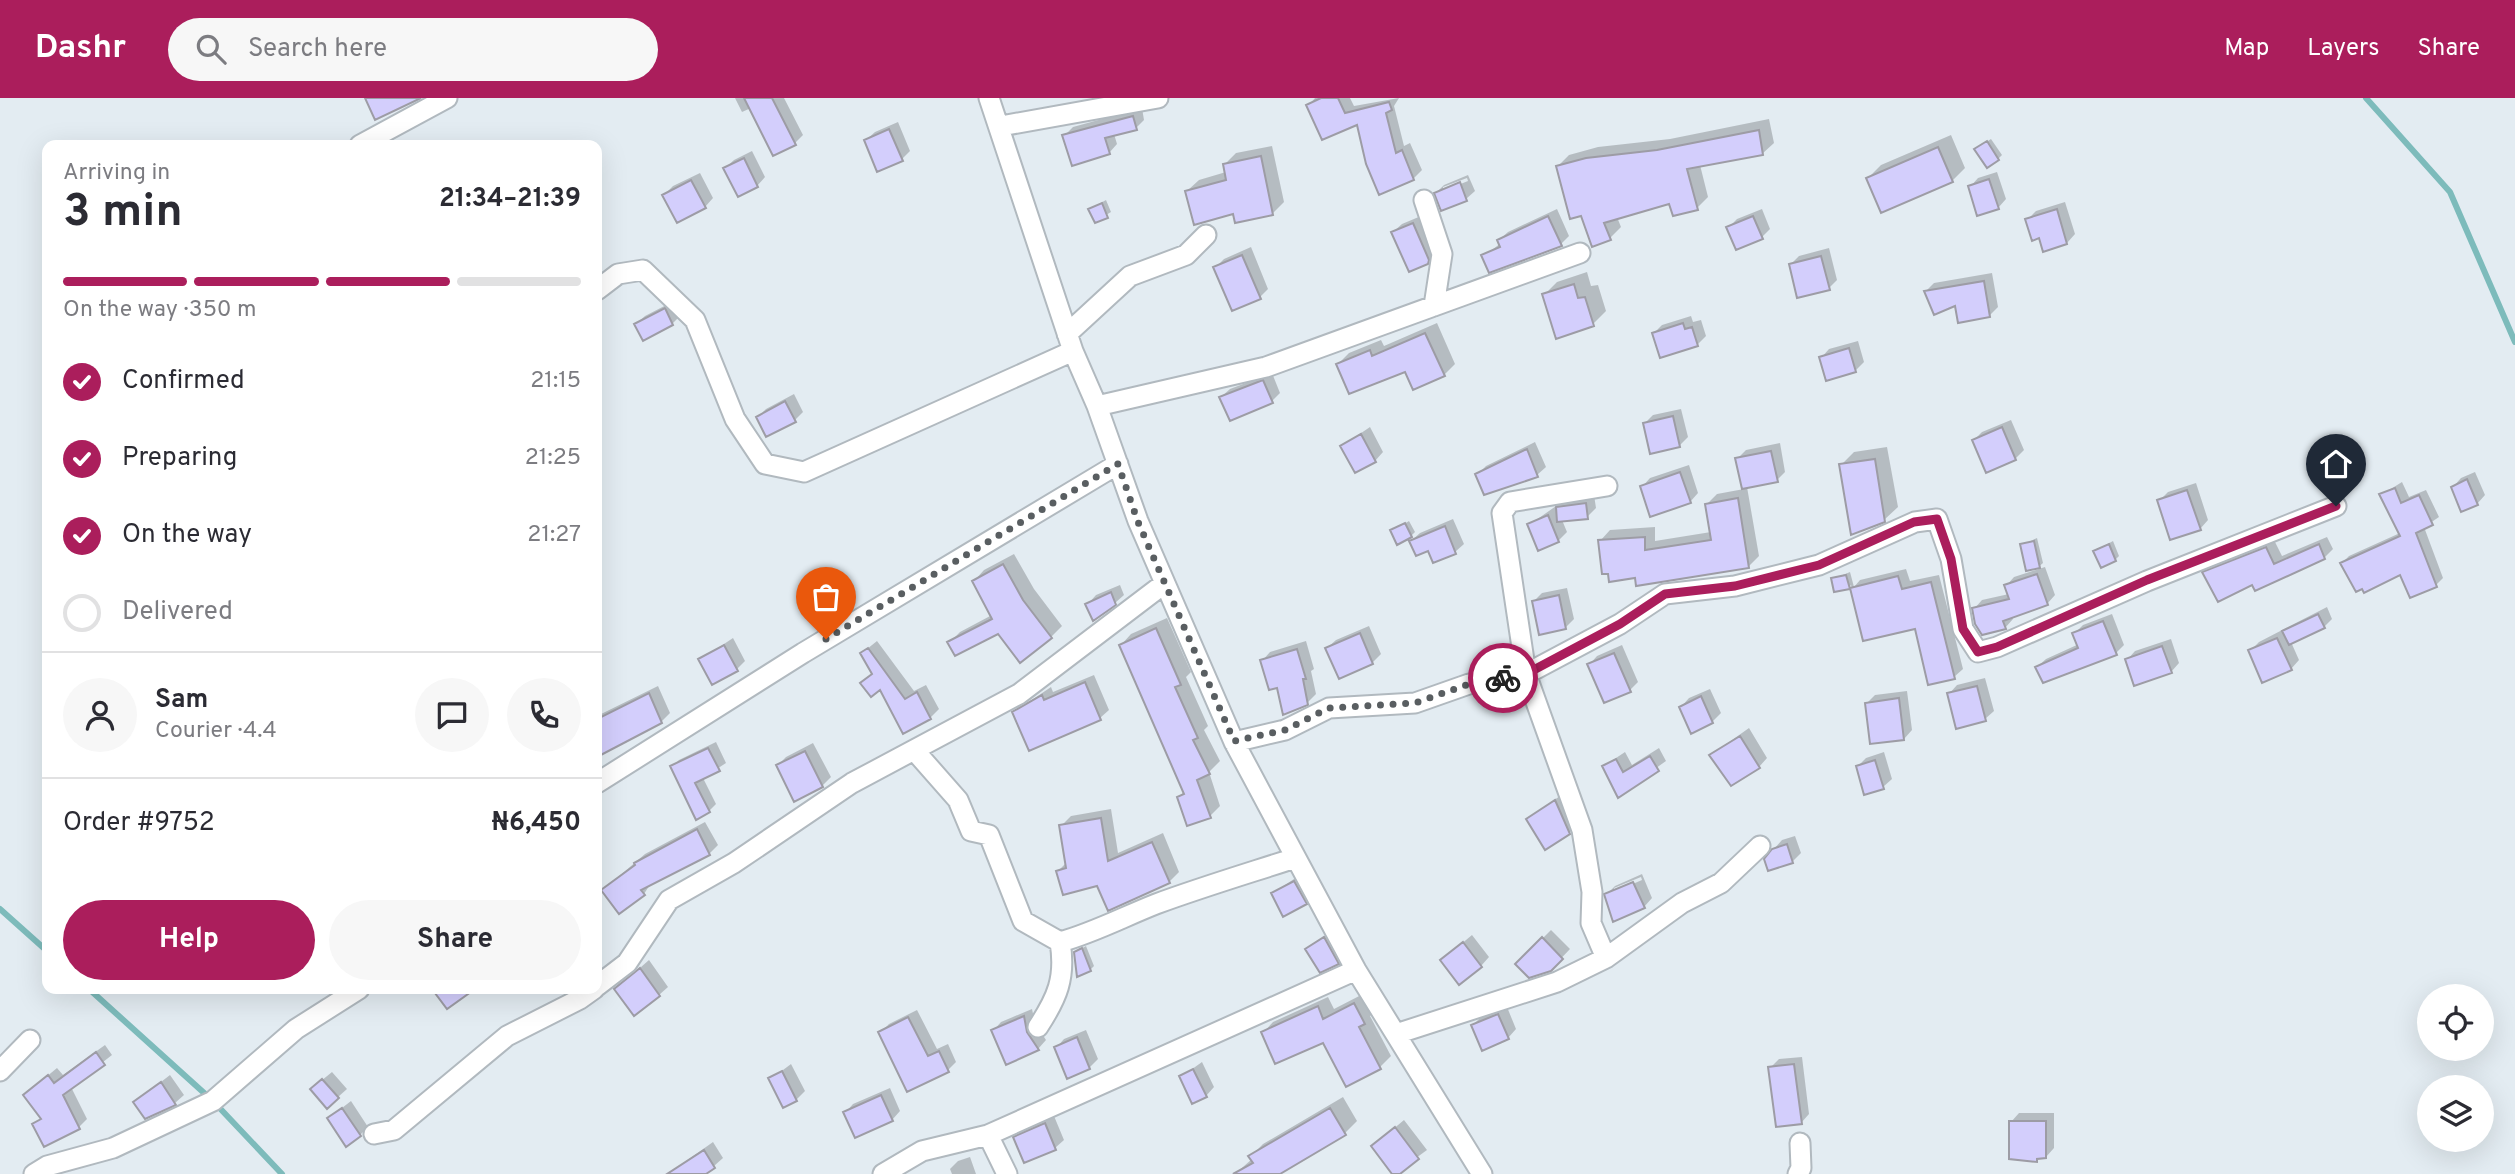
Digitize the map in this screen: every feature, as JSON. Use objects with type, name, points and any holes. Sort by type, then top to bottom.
[{"type":"street","points":[[369,140],[447,98]]},
{"type":"street","points":[[989,98],[1001,126],[1070,343],[1165,583],[1234,741],[1356,970],[1482,1174]]},
{"type":"street","points":[[1001,126],[1158,98]]},
{"type":"street","points":[[1424,200],[1442,254],[1434,306]]},
{"type":"street","points":[[602,286],[618,274],[643,270],[695,320],[735,419],[765,464],[804,472],[1070,343],[1130,276],[1186,255],[1206,235]]},
{"type":"street","points":[[1097,406],[1266,367],[1580,253]]},
{"type":"street","points":[[602,780],[803,653],[1118,464]]},
{"type":"street","points":[[1605,958],[1591,923],[1592,892],[1581,830],[1526,674],[1502,513],[1510,502],[1607,486]]},
{"type":"street","points":[[1234,741],[1285,730],[1329,708],[1415,703],[1469,684],[1526,674],[1620,624],[1665,594],[1735,586],[1819,565],[1914,522],[1937,519],[1951,559],[1963,629],[1978,652],[1997,647],[2147,580],[2336,506]]},
{"type":"street","points":[[602,983],[627,963],[669,901],[734,863],[852,783],[1019,694],[1165,583]]},
{"type":"street","points":[[914,750],[958,800],[971,831],[989,835],[1024,921],[1059,942],[1089,934],[1112,921],[1175,897],[1295,858]]},
{"type":"street","points":[[1396,1034],[1557,982],[1605,958],[1682,903],[1721,883],[1760,846]]},
{"type":"street","points":[[1038,1027],[1057,998],[1062,959],[1059,942]]},
{"type":"street","points":[[883,1174],[922,1151],[988,1135],[1356,970]]},
{"type":"street","points":[[34,1174],[47,1166],[113,1148],[213,1101],[296,1029],[351,994]]},
{"type":"street","points":[[374,1134],[394,1130],[507,1036],[587,994]]},
{"type":"street","points":[[0,1071],[30,1040]]},
{"type":"street","points":[[988,1135],[1007,1174]]},
{"type":"street","points":[[1798,1174],[1801,1168],[1800,1143]]},
{"type":"street","points":[[78,1174],[87,1166],[90,1155]]},
{"type":"building","points":[[365,98],[421,98],[375,120]]},
{"type":"building","points":[[744,98],[772,98],[796,145],[773,156]]},
{"type":"building","points":[[1321,98],[1338,98],[1345,113],[1389,102],[1392,110],[1386,113],[1396,153],[1402,150],[1414,180],[1379,195],[1366,164],[1357,125],[1322,140],[1306,105]]},
{"type":"building","points":[[1133,116],[1137,130],[1105,138],[1110,154],[1072,166],[1062,135]]},
{"type":"building","points":[[889,129],[903,161],[877,172],[864,140]]},
{"type":"building","points":[[1759,130],[1763,155],[1687,169],[1698,210],[1673,216],[1669,204],[1604,223],[1611,240],[1592,247],[1581,216],[1570,219],[1556,166],[1586,158],[1657,150]]},
{"type":"building","points":[[1987,141],[1999,160],[1987,168],[1974,149]]},
{"type":"building","points":[[1938,147],[1953,182],[1881,213],[1866,178]]},
{"type":"building","points":[[1261,156],[1273,215],[1235,223],[1233,214],[1194,225],[1185,191],[1226,180],[1223,164]]},
{"type":"building","points":[[744,158],[758,187],[738,197],[723,168]]},
{"type":"building","points":[[1989,179],[1999,209],[1977,216],[1968,186]]},
{"type":"building","points":[[691,180],[706,208],[677,223],[662,195]]},
{"type":"building","points":[[1460,182],[1467,201],[1441,211],[1434,193]]},
{"type":"building","points":[[1102,203],[1108,218],[1095,223],[1088,209]]},
{"type":"building","points":[[2057,209],[2067,244],[2043,252],[2039,238],[2032,241],[2025,219]]},
{"type":"building","points":[[1548,216],[1562,246],[1489,273],[1481,255],[1500,247],[1497,240]]},
{"type":"building","points":[[1753,216],[1763,239],[1736,250],[1726,227]]},
{"type":"building","points":[[1413,223],[1429,260],[1428,264],[1409,272],[1391,232]]},
{"type":"building","points":[[1242,255],[1261,299],[1232,311],[1213,267]]},
{"type":"building","points":[[1821,256],[1830,290],[1797,298],[1789,264]]},
{"type":"building","points":[[1984,281],[1990,317],[1958,323],[1955,306],[1934,315],[1924,291]]},
{"type":"building","points":[[1574,284],[1578,298],[1585,297],[1594,326],[1556,339],[1542,294]]},
{"type":"building","points":[[665,308],[673,325],[643,341],[634,324]]},
{"type":"building","points":[[1683,323],[1685,329],[1692,327],[1698,346],[1660,358],[1652,333]]},
{"type":"building","points":[[1425,333],[1445,376],[1413,390],[1405,372],[1349,394],[1336,364],[1370,350],[1372,356]]},
{"type":"building","points":[[1849,348],[1856,372],[1826,381],[1819,357]]},
{"type":"building","points":[[1263,380],[1273,403],[1230,421],[1219,397]]},
{"type":"building","points":[[785,401],[796,422],[766,437],[756,417]]},
{"type":"building","points":[[1673,416],[1680,447],[1650,454],[1643,423]]},
{"type":"building","points":[[2002,427],[2016,460],[1986,473],[1972,440]]},
{"type":"building","points":[[1361,434],[1376,462],[1355,473],[1340,446]]},
{"type":"building","points":[[1527,449],[1538,477],[1484,495],[1475,474]]},
{"type":"building","points":[[1771,451],[1778,482],[1742,489],[1735,458]]},
{"type":"building","points":[[1875,459],[1885,522],[1851,535],[1839,464]]},
{"type":"building","points":[[1680,472],[1691,503],[1650,517],[1640,486]]},
{"type":"building","points":[[2467,479],[2478,505],[2461,512],[2451,487]]},
{"type":"building","points":[[2395,488],[2401,503],[2419,495],[2433,525],[2416,533],[2437,587],[2410,598],[2400,575],[2364,593],[2362,589],[2356,592],[2340,563],[2400,536],[2379,494]]},
{"type":"building","points":[[2187,490],[2201,530],[2170,540],[2157,500]]},
{"type":"building","points":[[1738,498],[1749,568],[1636,586],[1635,578],[1609,582],[1608,574],[1602,574],[1598,540],[1645,537],[1645,550],[1711,540],[1705,504]]},
{"type":"building","points":[[1586,503],[1588,519],[1557,522],[1556,507]]},
{"type":"building","points":[[1548,515],[1559,542],[1538,551],[1527,524]]},
{"type":"building","points":[[1405,523],[1412,537],[1397,545],[1390,530]]},
{"type":"building","points":[[1445,526],[1456,554],[1433,563],[1428,551],[1416,556],[1409,541]]},
{"type":"building","points":[[2034,541],[2040,568],[2026,571],[2020,544]]},
{"type":"building","points":[[2109,544],[2116,561],[2101,568],[2093,551]]},
{"type":"building","points":[[2319,544],[2325,559],[2255,591],[2252,585],[2218,602],[2202,572],[2266,547],[2274,564]]},
{"type":"building","points":[[1003,564],[1023,600],[1052,638],[1020,663],[998,634],[955,656],[947,642],[992,619],[972,581]]},
{"type":"building","points":[[2037,574],[2048,605],[2003,621],[2006,629],[1982,635],[1975,624],[1972,608],[2009,599],[2004,585]]},
{"type":"building","points":[[1846,575],[1850,589],[1834,592],[1831,578]]},
{"type":"building","points":[[1898,576],[1902,589],[1931,582],[1955,679],[1928,685],[1915,629],[1863,641],[1850,588]]},
{"type":"building","points":[[1111,592],[1116,605],[1093,621],[1085,604]]},
{"type":"building","points":[[1559,595],[1566,629],[1539,635],[1532,601]]},
{"type":"building","points":[[2318,614],[2325,628],[2289,645],[2282,631]]},
{"type":"building","points":[[2103,621],[2117,655],[2043,683],[2035,667],[2078,648],[2072,633]]},
{"type":"building","points":[[1156,628],[1181,685],[1175,687],[1198,738],[1193,740],[1210,774],[1197,780],[1211,818],[1187,826],[1177,797],[1184,794],[1119,645]]},
{"type":"building","points":[[1360,633],[1373,664],[1339,679],[1325,648]]},
{"type":"building","points":[[2277,638],[2292,670],[2262,683],[2248,650]]},
{"type":"building","points":[[724,645],[738,671],[712,685],[698,659]]},
{"type":"building","points":[[2162,646],[2172,673],[2134,686],[2125,659]]},
{"type":"building","points":[[868,648],[905,699],[917,692],[931,719],[903,734],[880,690],[871,697],[860,683],[872,674],[860,653]]},
{"type":"building","points":[[1297,649],[1306,679],[1303,679],[1308,705],[1283,715],[1277,688],[1269,690],[1260,660]]},
{"type":"building","points":[[1614,653],[1631,692],[1604,703],[1587,664]]},
{"type":"building","points":[[1085,682],[1101,720],[1029,751],[1012,712],[1042,695],[1044,700]]},
{"type":"building","points":[[1977,686],[1986,721],[1956,729],[1947,693]]},
{"type":"building","points":[[649,693],[662,723],[602,754],[602,716]]},
{"type":"building","points":[[1701,696],[1713,723],[1691,734],[1679,707]]},
{"type":"building","points":[[1899,698],[1904,740],[1870,744],[1865,703]]},
{"type":"building","points":[[1740,736],[1760,768],[1731,786],[1709,755]]},
{"type":"building","points":[[708,748],[720,771],[695,783],[710,812],[696,820],[670,766]]},
{"type":"building","points":[[805,751],[823,787],[794,802],[776,765]]},
{"type":"building","points":[[1650,756],[1659,771],[1618,798],[1602,766],[1616,759],[1623,772]]},
{"type":"building","points":[[1875,760],[1884,789],[1864,795],[1856,766]]},
{"type":"building","points":[[1555,800],[1570,834],[1545,850],[1526,819]]},
{"type":"building","points":[[1101,818],[1108,861],[1152,842],[1170,883],[1108,911],[1097,886],[1063,895],[1056,871],[1066,868],[1059,825]]},
{"type":"building","points":[[697,829],[710,855],[641,890],[645,895],[619,914],[602,889],[635,865],[634,863]]},
{"type":"building","points":[[1787,844],[1793,863],[1768,871],[1764,859],[1772,849]]},
{"type":"building","points":[[1294,881],[1307,904],[1283,917],[1271,893]]},
{"type":"building","points":[[1633,882],[1645,908],[1613,922],[1604,894]]},
{"type":"building","points":[[1324,937],[1339,964],[1320,973],[1305,949]]},
{"type":"building","points":[[1542,937],[1563,959],[1551,971],[1529,978],[1515,964]]},
{"type":"building","points":[[1463,942],[1482,967],[1459,985],[1440,960]]},
{"type":"building","points":[[1082,948],[1091,971],[1077,977],[1074,952]]},
{"type":"building","points":[[640,968],[660,996],[634,1016],[614,989]]},
{"type":"building","points":[[436,994],[468,994],[447,1009]]},
{"type":"building","points":[[1354,1003],[1365,1024],[1359,1027],[1381,1069],[1346,1087],[1323,1043],[1275,1064],[1261,1032],[1318,1006],[1323,1019]]},
{"type":"building","points":[[1498,1014],[1509,1039],[1482,1051],[1471,1025]]},
{"type":"building","points":[[1024,1016],[1027,1032],[1039,1050],[1006,1065],[991,1030]]},
{"type":"building","points":[[908,1017],[928,1056],[939,1051],[949,1072],[907,1092],[878,1032]]},
{"type":"building","points":[[1077,1037],[1090,1069],[1067,1079],[1054,1047]]},
{"type":"building","points":[[96,1052],[105,1065],[63,1095],[80,1129],[44,1147],[32,1124],[41,1119],[23,1095],[48,1075],[54,1083]]},
{"type":"building","points":[[1794,1064],[1802,1124],[1776,1127],[1768,1067]]},
{"type":"building","points":[[1193,1069],[1207,1097],[1192,1104],[1179,1076]]},
{"type":"building","points":[[782,1071],[797,1101],[783,1108],[768,1078]]},
{"type":"building","points":[[322,1079],[339,1098],[327,1109],[310,1089]]},
{"type":"building","points":[[161,1082],[176,1105],[145,1119],[133,1102]]},
{"type":"building","points":[[881,1095],[893,1121],[855,1138],[843,1112]]},
{"type":"building","points":[[342,1108],[361,1136],[346,1147],[327,1118]]},
{"type":"building","points":[[1330,1108],[1346,1135],[1280,1174],[1233,1174],[1253,1163],[1248,1156]]},
{"type":"building","points":[[2009,1121],[2046,1121],[2046,1158],[2037,1159],[2037,1162],[2009,1159]]},
{"type":"building","points":[[1045,1123],[1056,1150],[1024,1163],[1013,1137]]},
{"type":"building","points":[[1395,1127],[1419,1159],[1400,1174],[1392,1174],[1371,1146]]},
{"type":"building","points":[[704,1150],[715,1168],[706,1174],[667,1174]]},
{"type":"waterway","points":[[2366,98],[2450,192],[2515,342]]},
{"type":"waterway","points":[[0,909],[42,947]]},
{"type":"waterway","points":[[95,994],[213,1101],[282,1174]]},
{"type":"way so far","points":[[826,639],[1118,464],[1138,522],[1234,741],[1285,730],[1329,708],[1415,703],[1469,684],[1503,678]]},
{"type":"route","points":[[1503,678],[1526,674],[1620,624],[1665,594],[1735,586],[1819,565],[1914,522],[1937,519],[1951,559],[1963,629],[1978,652],[1997,647],[2147,580],[2336,506]]}]
